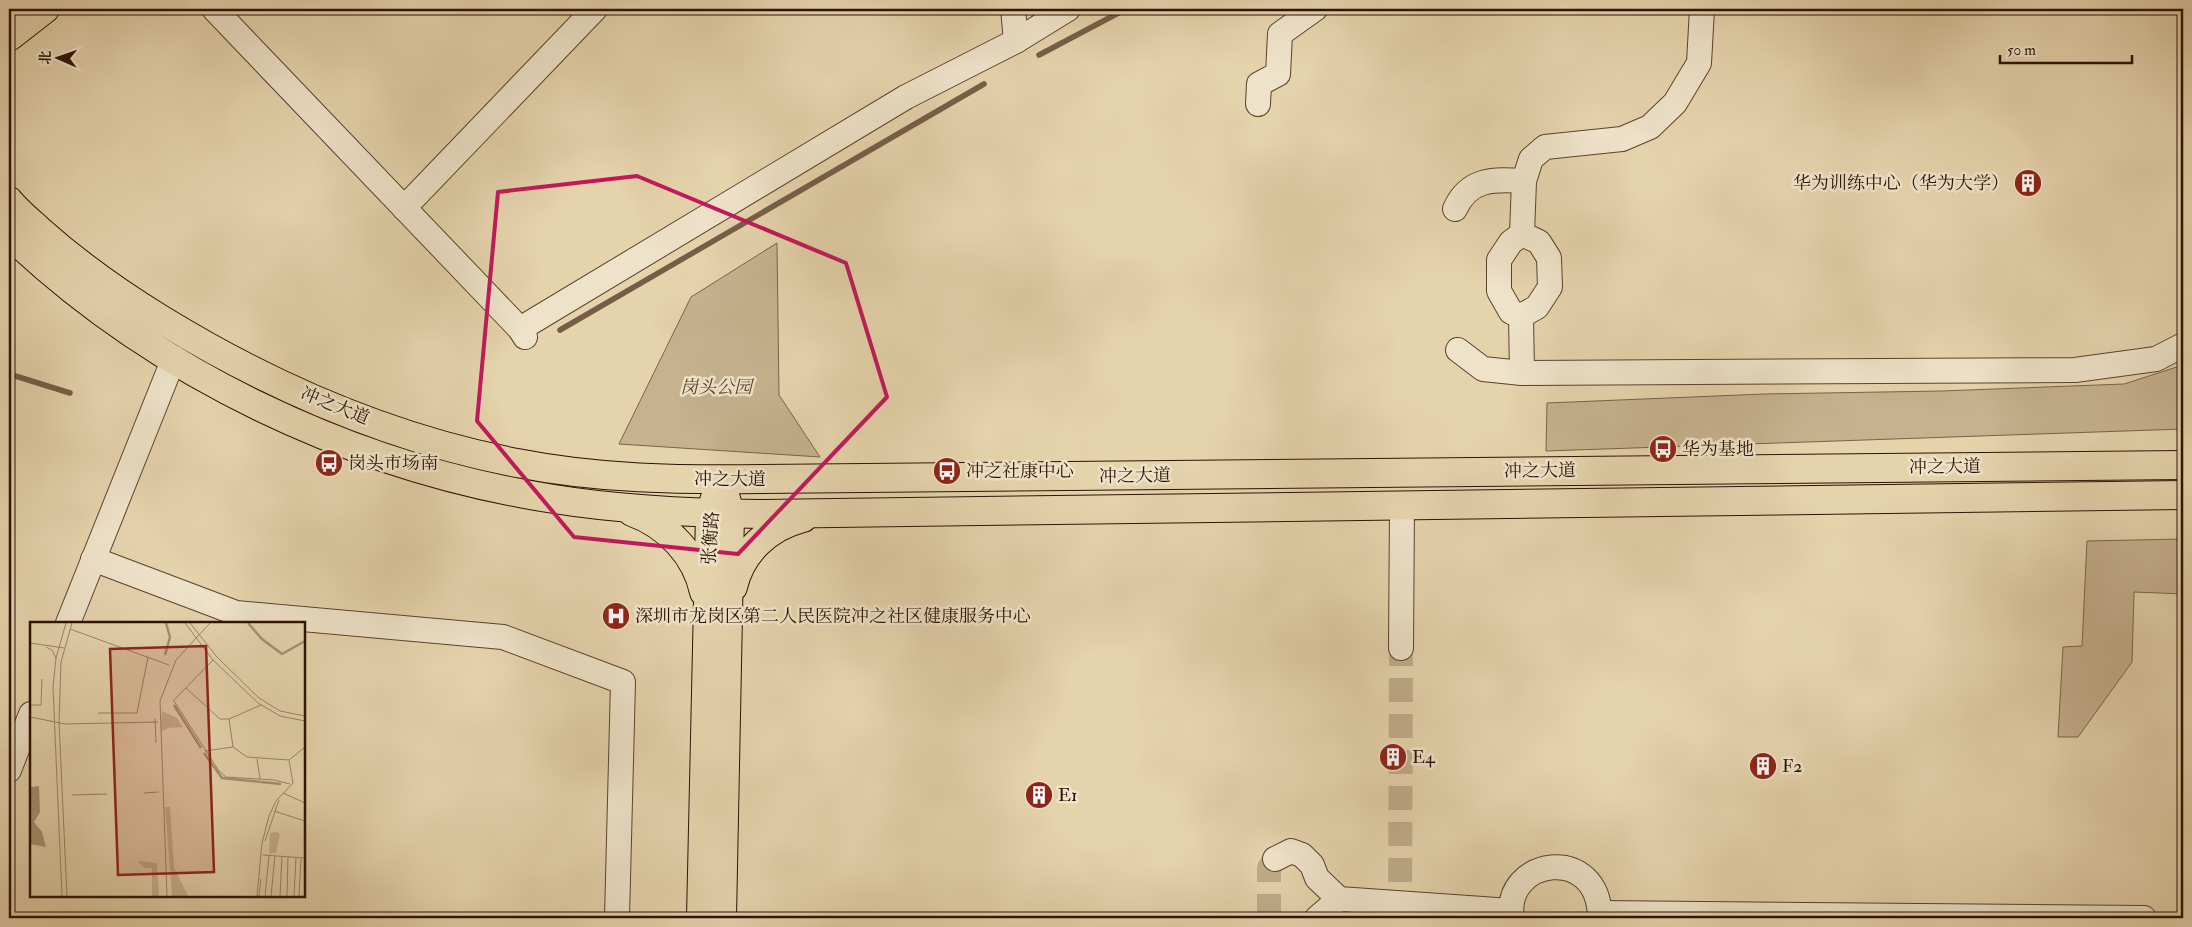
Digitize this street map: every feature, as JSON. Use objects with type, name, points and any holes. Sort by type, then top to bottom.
[{"type":"main road","points":[[9,37],[45,9]]},
{"type":"main road","name":"冲之大道","points":[[9,201],[67,255],[122,295],[179,330],[237,362],[294,390],[357,416],[413,436],[517,463],[620,477],[721,479],[2183,465]]},
{"type":"main road","name":"冲之大道","points":[[9,234],[73,290],[122,326],[174,358],[265,409],[315,432],[423,471],[487,487],[552,499],[619,508],[672,512],[823,513],[2183,495]]},
{"type":"main road","name":"张衡路","points":[[721,479],[718,611],[722,918]]},
{"type":"main road","points":[[619,508],[640,515],[658,525],[675,539],[689,556],[718,611]]},
{"type":"main road","points":[[718,611],[734,583],[742,562],[757,542],[777,528],[795,520],[823,513]]},
{"type":"main road","name":"张衡路","points":[[701,918],[718,611]]},
{"type":"street","points":[[214,9],[522,333],[906,96],[1016,41],[1068,9]]},
{"type":"street","points":[[404,208],[595,9]]},
{"type":"street","points":[[1013,9],[1016,41]]},
{"type":"street","points":[[1258,104],[1259,84],[1278,74],[1280,34],[1315,9]]},
{"type":"street","points":[[1522,234],[1524,180],[1531,159],[1544,147],[1622,139],[1650,127],[1675,103],[1699,63],[1702,9]]},
{"type":"street","points":[[1455,209],[1460,198],[1475,186],[1495,179],[1524,180]]},
{"type":"street","points":[[1522,234],[1539,242],[1549,258],[1550,287],[1537,308],[1521,316],[1511,312],[1499,291],[1499,260],[1511,242],[1522,234]]},
{"type":"street","points":[[1521,316],[1522,373]]},
{"type":"street","points":[[1458,350],[1483,369],[1522,373],[2075,370],[2156,359],[2183,345]]},
{"type":"street","points":[[68,622],[174,358]]},
{"type":"street","points":[[1401,648],[1402,505]]},
{"type":"street","points":[[93,559],[236,613],[504,637],[622,682],[617,918]]},
{"type":"street","points":[[9,770],[30,717]]},
{"type":"street","points":[[1275,858],[1291,851],[1302,854],[1312,865],[1317,878],[1339,899],[1511,914],[1514,894],[1525,878],[1542,868],[1561,866],[1579,873],[1593,886],[1600,902],[1600,916],[2144,918]]},
{"type":"street","points":[[1316,918],[1339,899]]},
{"type":"highlighted area","points":[[637,176],[846,263],[887,397],[738,554],[574,537],[477,421],[498,192]]},
{"type":"green space","name":"岗头公园","points":[[777,243],[779,395],[820,457],[619,444],[691,297]]},
{"type":"green space","points":[[2183,365],[2183,429],[1546,451],[1547,403],[1764,394],[1942,391],[2124,384]]},
{"type":"green space","points":[[2183,539],[2183,594],[2134,592],[2132,662],[2078,737],[2058,737],[2063,647],[2082,646],[2087,541]]},
{"type":"waterway","points":[[1039,55],[1126,9]]},
{"type":"waterway","points":[[560,330],[984,84]]},
{"type":"waterway","points":[[9,374],[70,393]]},
{"type":"tunnel","points":[[1400,918],[1401,648]]},
{"type":"tunnel","points":[[1269,918],[1269,868],[1275,859]]},
{"type":"place","name":"华为训练中心（华为大学）","points":[[2028,183]]},
{"type":"place","name":"华为基地","points":[[1663,449]]},
{"type":"place","name":"岗头市场南","points":[[329,463]]},
{"type":"place","name":"冲之社康中心","points":[[947,471]]},
{"type":"place","name":"深圳市龙岗区第二人民医院冲之社区健康服务中心","points":[[616,616]]},
{"type":"place","name":"E4","points":[[1393,757]]},
{"type":"place","name":"F2","points":[[1763,766]]},
{"type":"place","name":"E1","points":[[1039,795]]}]
